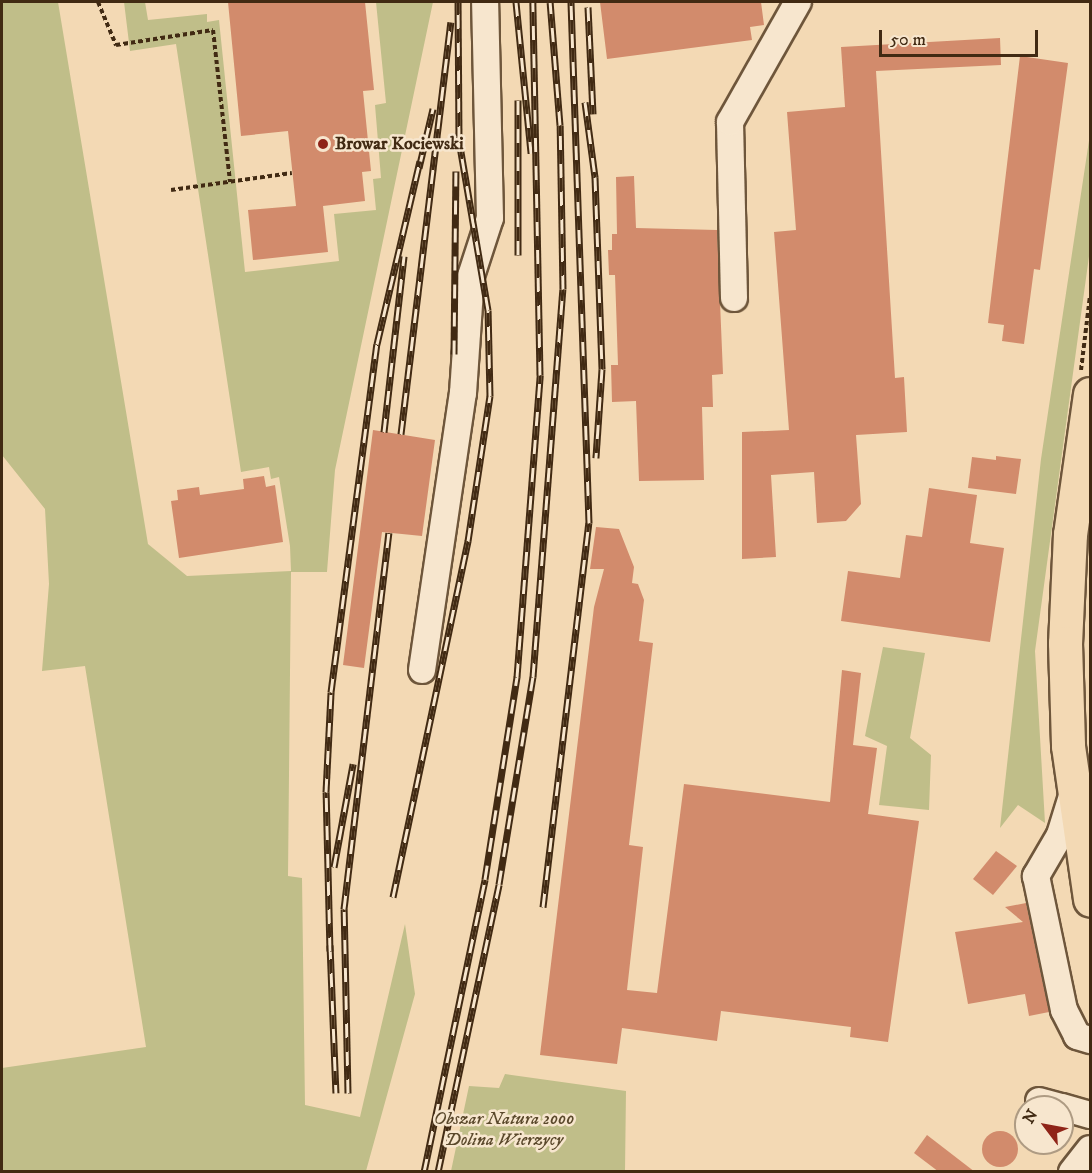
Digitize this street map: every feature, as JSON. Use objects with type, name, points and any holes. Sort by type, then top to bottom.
[{"type":"main road","points":[[1090,394],[1069,555],[1065,643],[1082,781],[1090,899]]},
{"type":"main road","points":[[1082,781],[1085,629],[1090,538]]},
{"type":"lane","points":[[422,670],[466,369],[471,276],[490,218],[485,2]]},
{"type":"lane","points":[[734,298],[730,123],[798,2]]},
{"type":"lane","points":[[1082,781],[1060,835],[1036,876],[1064,1010],[1077,1036],[1090,1040]]},
{"type":"lane","points":[[1074,1111],[1090,1115]]},
{"type":"lane","points":[[1072,1172],[1090,1149]]},
{"type":"path","points":[[98,2],[116,45],[213,30],[230,182]]},
{"type":"path","points":[[171,190],[292,173]]},
{"type":"green space","points":[[2,2],[58,2],[148,544],[187,576],[291,571],[290,546],[279,477],[271,479],[269,467],[241,472],[176,44],[130,51],[124,2],[145,2],[148,20],[207,14],[207,22],[219,20],[245,272],[339,261],[334,214],[376,210],[373,179],[381,178],[375,105],[386,103],[376,2],[433,2],[335,470],[327,572],[291,572],[288,876],[302,878],[305,1105],[360,1117],[405,924],[415,994],[366,1171],[2,1171],[2,1068],[146,1047],[85,666],[42,671],[49,584],[45,509],[2,455]]},
{"type":"green space","points":[[1090,134],[1090,249],[1035,651],[1045,823],[1018,805],[1000,828],[1041,459]]},
{"type":"green space","points":[[883,647],[925,653],[910,738],[931,755],[929,810],[879,805],[887,746],[865,736]]},
{"type":"green space","name":"Obszar Natura 2000 Dolina Wierzycy","points":[[505,1074],[626,1091],[625,1171],[451,1171],[469,1086],[499,1088]]},
{"type":"building","points":[[228,2],[365,2],[374,90],[363,91],[371,171],[362,172],[365,201],[323,206],[328,252],[253,260],[248,210],[296,206],[288,131],[241,136]]},
{"type":"building","points":[[600,2],[761,2],[764,25],[750,27],[752,40],[607,59]]},
{"type":"building","points":[[1000,38],[1001,65],[876,71],[895,378],[904,377],[907,432],[856,435],[861,504],[846,521],[817,523],[814,472],[771,475],[776,557],[742,559],[742,432],[789,430],[774,232],[796,230],[787,112],[845,107],[841,47]]},
{"type":"building","points":[[1020,56],[1068,63],[1040,270],[1034,269],[1024,344],[1002,341],[1004,325],[988,323]]},
{"type":"building","points":[[634,176],[636,228],[717,230],[723,374],[712,375],[713,407],[702,407],[704,480],[639,481],[636,401],[612,402],[611,365],[618,365],[615,275],[609,275],[608,250],[612,250],[612,234],[617,234],[616,177]]},
{"type":"building","points":[[373,430],[435,440],[422,536],[382,532],[364,668],[343,665]]},
{"type":"building","points":[[996,456],[1021,459],[1016,494],[968,488],[972,457],[996,460]]},
{"type":"building","points":[[264,476],[266,487],[275,485],[283,542],[179,558],[171,501],[178,500],[177,490],[199,487],[200,495],[244,489],[243,479]]},
{"type":"building","points":[[929,488],[977,495],[970,543],[1004,548],[990,642],[841,621],[848,571],[900,578],[906,535],[922,537]]},
{"type":"building","points":[[596,527],[619,529],[634,567],[632,583],[638,584],[644,600],[639,641],[653,643],[629,845],[643,847],[627,990],[657,993],[684,784],[830,802],[842,670],[861,673],[853,745],[877,748],[868,814],[919,821],[888,1042],[850,1037],[851,1027],[721,1011],[717,1041],[622,1028],[617,1064],[540,1055],[594,607],[604,569],[590,569]]},
{"type":"building","points":[[996,851],[1017,866],[993,895],[973,879]]},
{"type":"building","points":[[1026,903],[1049,1012],[1029,1016],[1025,994],[968,1004],[955,932],[1023,922],[1005,907]]},
{"type":"building","points":[[1000,1131],[1013,1136],[1014,1155],[1016,1155],[1013,1162],[1000,1167],[987,1162],[982,1149],[987,1136]]},
{"type":"building","points":[[927,1135],[975,1172],[939,1172],[914,1153]]},
{"type":"railway","points":[[393,897],[468,541],[490,396],[488,310],[459,140],[458,2]]},
{"type":"railway","points":[[516,2],[531,153]]},
{"type":"railway","points":[[424,1172],[485,879],[517,677],[540,375],[533,2]]},
{"type":"railway","points":[[438,1172],[499,884],[533,677],[563,289],[560,125],[550,2]]},
{"type":"railway","points":[[543,907],[589,523],[571,2]]},
{"type":"railway","points":[[588,7],[593,114]]},
{"type":"railway","points":[[401,434],[451,22]]},
{"type":"railway","points":[[518,100],[518,255]]},
{"type":"railway","points":[[585,102],[595,177],[602,369],[596,458]]},
{"type":"railway","points":[[419,168],[433,109]]},
{"type":"railway","points":[[330,951],[326,792],[331,692],[377,344],[420,161]]},
{"type":"railway","points":[[454,354],[456,171]]},
{"type":"railway","points":[[384,432],[404,256]]},
{"type":"railway","points":[[348,1093],[344,909],[389,533]]},
{"type":"railway","points":[[334,867],[353,764]]},
{"type":"railway","points":[[330,945],[336,1093]]},
{"type":"place","name":"Browar Kociewski","points":[[323,144]]}]
